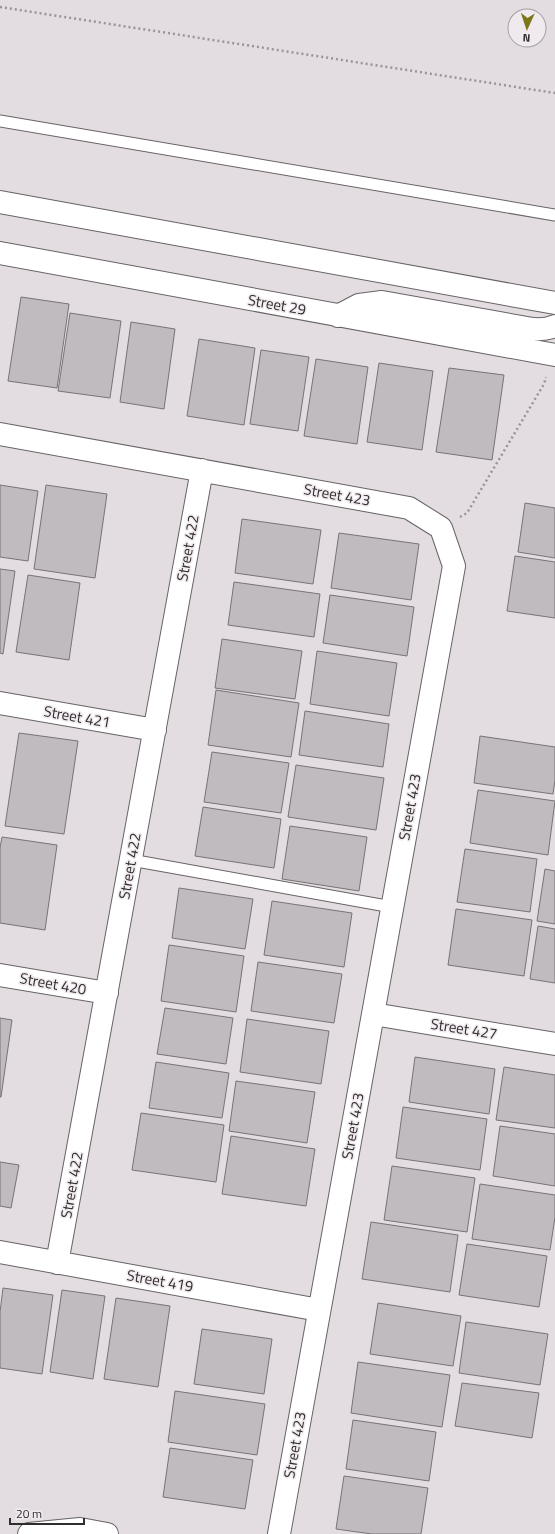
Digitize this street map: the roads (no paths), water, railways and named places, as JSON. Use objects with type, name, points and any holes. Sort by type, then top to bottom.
[{"type":"street","points":[[0,202],[555,303]]},
{"type":"street","name":"Street 29","points":[[0,253],[553,355]]},
{"type":"street","points":[[338,316],[359,305],[382,302],[538,330],[555,326]]},
{"type":"street","name":"Street 423","points":[[0,434],[409,508],[441,528],[454,566],[279,1534]]},
{"type":"street","name":"Street 422","points":[[57,1262],[202,470]]},
{"type":"street","name":"Street 421","points":[[0,703],[155,730]]},
{"type":"street","name":"Street 420","points":[[0,975],[107,993]]},
{"type":"street","name":"Street 427","points":[[373,1014],[555,1044]]},
{"type":"street","name":"Street 419","points":[[0,1252],[319,1310]]},
{"type":"street","points":[[29,1534],[80,1529],[107,1534]]},
{"type":"lane","points":[[0,120],[555,215]]},
{"type":"lane","points":[[131,860],[392,907]]}]
